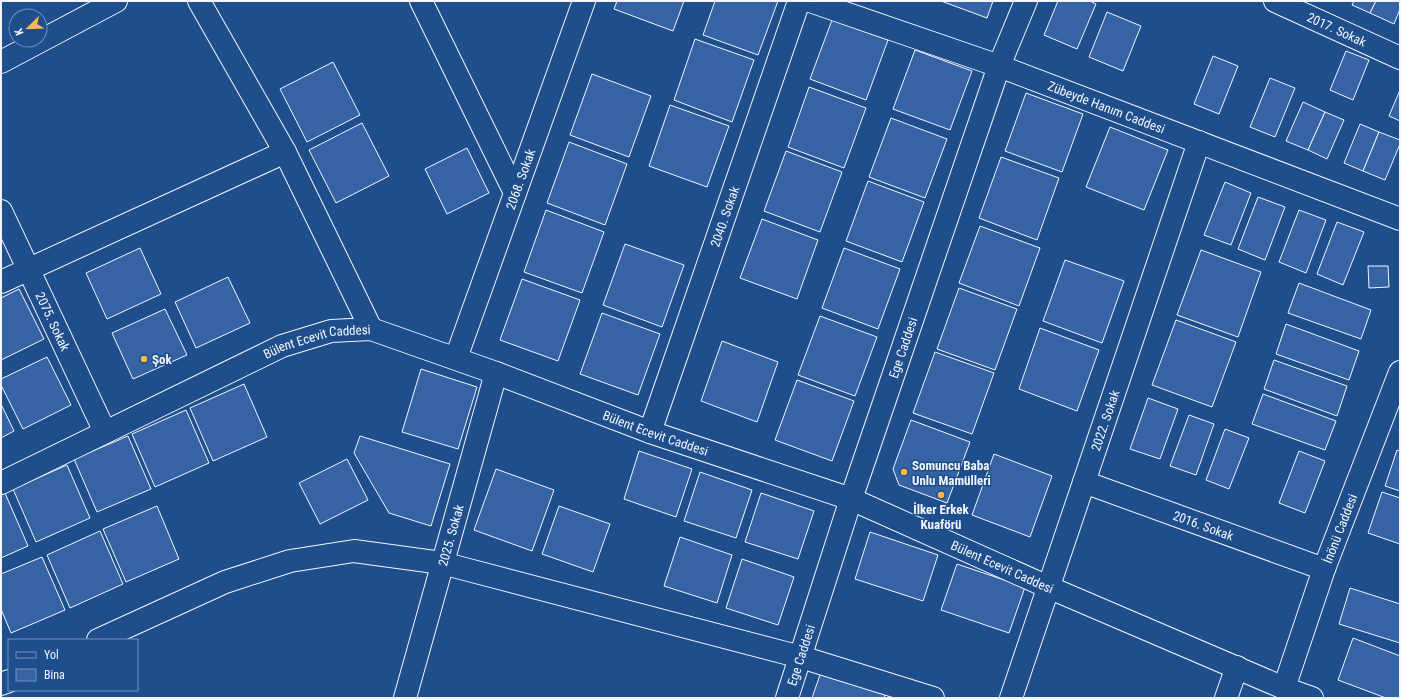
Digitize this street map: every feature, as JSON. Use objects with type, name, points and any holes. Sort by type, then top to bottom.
[{"type":"street","points":[[1,62],[116,1]]},
{"type":"street","points":[[199,1],[285,152],[371,329]]},
{"type":"street","points":[[421,1],[515,193]]},
{"type":"street","name":"2068. Sokak","points":[[456,358],[584,1]]},
{"type":"street","name":"2040. Sokak","points":[[650,432],[799,1]]},
{"type":"street","name":"Zübeyde Hanım Caddesi","points":[[810,1],[999,66],[1400,219]]},
{"type":"street","name":"Ege Caddesi","points":[[787,698],[851,499],[999,66],[1026,1]]},
{"type":"street","name":"2017. Sokak","points":[[1274,1],[1400,58]]},
{"type":"street","name":"2022. Sokak","points":[[1010,698],[1199,142]]},
{"type":"street","points":[[1,282],[285,152]]},
{"type":"street","name":"2075. Sokak","points":[[1,211],[105,432]]},
{"type":"street","name":"Bülent Ecevit Caddesi","points":[[1,483],[282,346],[331,331],[371,329],[456,358],[650,432],[851,499],[1048,587],[1284,688],[1312,698]]},
{"type":"street","name":"İnönü Caddesi","points":[[1284,688],[1324,569],[1400,372]]},
{"type":"street","name":"2025. Sokak","points":[[405,698],[496,373]]},
{"type":"street","name":"2016. Sokak","points":[[1084,482],[1324,569]]},
{"type":"street","points":[[100,639],[225,582],[290,561],[354,551],[442,563],[801,657],[933,698]]},
{"type":"street","points":[[1226,698],[1237,667]]},
{"type":"building","points":[[617,1],[684,1],[673,31],[614,9]]},
{"type":"building","points":[[715,1],[778,1],[758,55],[703,35]]},
{"type":"building","points":[[941,1],[993,1],[987,18]]},
{"type":"building","points":[[1058,1],[1090,1],[1096,4],[1077,49],[1044,35]]},
{"type":"building","points":[[1354,1],[1376,1],[1370,13],[1352,5]]},
{"type":"building","points":[[1376,1],[1400,1],[1400,9],[1394,24],[1370,13]]},
{"type":"building","points":[[1107,12],[1141,26],[1123,71],[1089,57]]},
{"type":"building","points":[[832,20],[888,40],[866,100],[810,79]]},
{"type":"building","points":[[695,39],[754,60],[732,122],[674,100]]},
{"type":"building","points":[[915,50],[972,71],[950,130],[893,109]]},
{"type":"building","points":[[1346,51],[1369,60],[1353,100],[1330,90]]},
{"type":"building","points":[[1213,56],[1238,66],[1219,114],[1194,104]]},
{"type":"building","points":[[333,62],[360,115],[307,142],[280,89]]},
{"type":"building","points":[[592,74],[651,96],[629,157],[570,135]]},
{"type":"building","points":[[1270,78],[1295,88],[1275,137],[1250,127]]},
{"type":"building","points":[[809,87],[866,108],[844,168],[788,147]]},
{"type":"building","points":[[1400,90],[1400,121],[1389,116]]},
{"type":"building","points":[[1026,93],[1083,114],[1062,172],[1005,151]]},
{"type":"building","points":[[1303,102],[1325,112],[1308,150],[1286,141]]},
{"type":"building","points":[[670,105],[729,126],[707,187],[649,166]]},
{"type":"building","points":[[1325,112],[1344,120],[1327,159],[1308,150]]},
{"type":"building","points":[[891,118],[947,139],[925,198],[869,177]]},
{"type":"building","points":[[362,123],[389,176],[336,203],[309,150]]},
{"type":"building","points":[[1360,124],[1379,132],[1363,171],[1344,163]]},
{"type":"building","points":[[1110,127],[1168,150],[1144,210],[1086,187]]},
{"type":"building","points":[[1379,132],[1400,140],[1400,144],[1385,180],[1363,171]]},
{"type":"building","points":[[569,142],[627,164],[605,225],[547,203]]},
{"type":"building","points":[[467,148],[489,193],[447,214],[425,169]]},
{"type":"building","points":[[786,151],[842,172],[820,232],[764,211]]},
{"type":"building","points":[[1001,157],[1059,178],[1037,240],[979,218]]},
{"type":"building","points":[[868,181],[924,202],[902,262],[846,241]]},
{"type":"building","points":[[1225,182],[1251,193],[1231,245],[1204,235]]},
{"type":"building","points":[[1258,197],[1285,207],[1265,260],[1238,249]]},
{"type":"building","points":[[546,210],[604,232],[582,293],[524,272]]},
{"type":"building","points":[[1299,210],[1326,220],[1306,273],[1279,262]]},
{"type":"building","points":[[762,219],[818,240],[797,299],[740,278]]},
{"type":"building","points":[[1337,222],[1364,232],[1343,285],[1317,274]]},
{"type":"building","points":[[980,226],[1040,248],[1019,306],[959,283]]},
{"type":"building","points":[[625,244],[684,265],[662,327],[603,305]]},
{"type":"building","points":[[140,248],[161,294],[107,319],[86,273]]},
{"type":"building","points":[[844,248],[900,269],[878,329],[822,308]]},
{"type":"building","points":[[1201,250],[1261,272],[1238,337],[1177,315]]},
{"type":"building","points":[[1065,260],[1124,281],[1102,343],[1043,321]]},
{"type":"building","points":[[1368,266],[1388,266],[1389,287],[1369,288]]},
{"type":"building","points":[[228,277],[250,323],[196,348],[175,302]]},
{"type":"building","points":[[522,279],[580,300],[558,361],[500,340]]},
{"type":"building","points":[[1299,283],[1371,310],[1361,339],[1288,313]]},
{"type":"building","points":[[959,288],[1017,309],[995,370],[937,349]]},
{"type":"building","points":[[19,289],[44,339],[1,360],[1,298]]},
{"type":"building","points":[[165,309],[187,355],[133,379],[112,333]]},
{"type":"building","points":[[602,313],[660,334],[638,395],[580,374]]},
{"type":"building","points":[[820,316],[877,337],[855,396],[798,375]]},
{"type":"building","points":[[1176,320],[1236,342],[1212,407],[1152,385]]},
{"type":"building","points":[[1286,324],[1359,351],[1349,380],[1276,354]]},
{"type":"building","points":[[1040,328],[1099,350],[1077,411],[1019,389]]},
{"type":"building","points":[[722,341],[778,362],[757,422],[701,401]]},
{"type":"building","points":[[935,352],[994,373],[972,434],[913,413]]},
{"type":"building","points":[[47,357],[71,405],[23,429],[1,385],[1,379]]},
{"type":"building","points":[[1274,360],[1347,386],[1337,416],[1264,389]]},
{"type":"building","points":[[421,369],[477,387],[458,449],[402,432]]},
{"type":"building","points":[[797,380],[854,401],[832,461],[775,440]]},
{"type":"building","points":[[244,384],[267,437],[213,461],[190,408]]},
{"type":"building","points":[[1263,394],[1336,421],[1325,450],[1252,424]]},
{"type":"building","points":[[1148,398],[1178,409],[1160,459],[1130,449]]},
{"type":"building","points":[[1,404],[14,431],[1,438]]},
{"type":"building","points":[[186,410],[209,463],[155,487],[132,434]]},
{"type":"building","points":[[1189,415],[1214,424],[1196,475],[1170,466]]},
{"type":"building","points":[[911,420],[970,442],[947,503],[899,485],[893,469]]},
{"type":"building","points":[[1225,429],[1249,438],[1229,489],[1206,480]]},
{"type":"building","points":[[128,436],[151,489],[97,512],[74,459]]},
{"type":"building","points":[[360,436],[450,464],[431,526],[389,513],[354,453]]},
{"type":"building","points":[[1397,450],[1400,451],[1400,491],[1385,486]]},
{"type":"building","points":[[639,451],[692,469],[676,517],[624,499]]},
{"type":"building","points":[[1299,451],[1325,461],[1305,513],[1279,503]]},
{"type":"building","points":[[994,454],[1052,476],[1030,537],[972,515]]},
{"type":"building","points":[[347,459],[368,500],[320,524],[299,483]]},
{"type":"building","points":[[67,465],[90,518],[36,542],[13,489]]},
{"type":"building","points":[[496,469],[554,490],[532,551],[474,530]]},
{"type":"building","points":[[700,472],[752,490],[736,538],[684,521]]},
{"type":"building","points":[[1382,492],[1400,498],[1400,544],[1368,533]]},
{"type":"building","points":[[5,493],[28,546],[1,558],[1,495]]},
{"type":"building","points":[[761,493],[814,511],[798,559],[745,542]]},
{"type":"building","points":[[157,506],[179,559],[126,582],[103,529]]},
{"type":"building","points":[[559,506],[610,524],[593,572],[542,554]]},
{"type":"building","points":[[100,531],[123,584],[70,608],[47,555]]},
{"type":"building","points":[[870,532],[938,555],[923,601],[855,579]]},
{"type":"building","points":[[680,537],[732,555],[717,603],[664,586]]},
{"type":"building","points":[[42,557],[65,610],[11,633],[1,609],[1,574]]},
{"type":"building","points":[[742,559],[794,577],[778,625],[726,608]]},
{"type":"building","points":[[957,564],[1025,587],[1009,633],[941,610]]},
{"type":"building","points":[[1350,588],[1400,604],[1400,643],[1339,624]]},
{"type":"building","points":[[1353,638],[1400,656],[1400,698],[1386,698],[1338,680]]},
{"type":"building","points":[[823,666],[888,688],[884,698],[812,698]]},
{"type":"place","name":"Şok","points":[[144,359]]},
{"type":"place","name":"Somuncu Baba Unlu Mamülleri","points":[[904,472]]},
{"type":"place","name":"İlker Erkek Kuaförü","points":[[941,495]]}]
